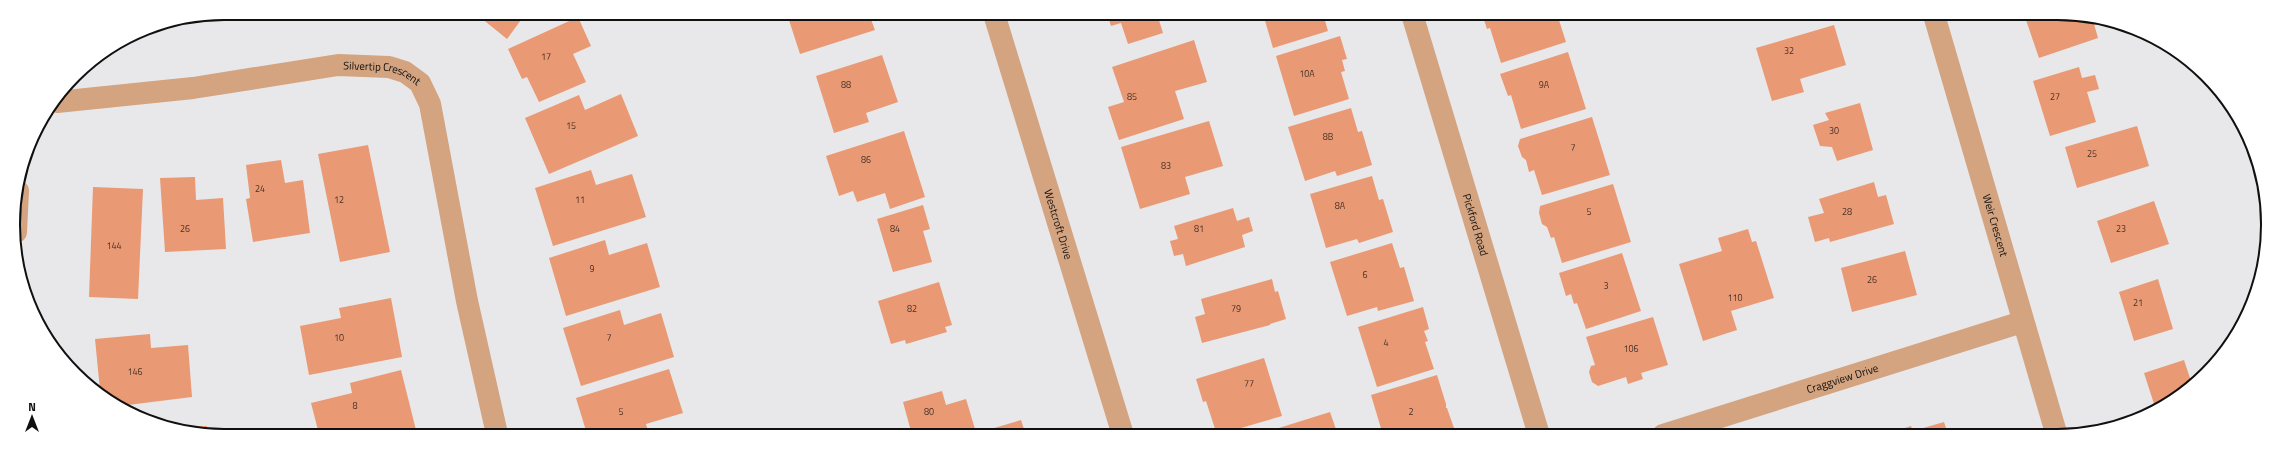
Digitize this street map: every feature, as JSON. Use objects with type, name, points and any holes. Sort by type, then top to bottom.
[{"type":"street","name":"Westcroft Drive","points":[[996,20],[1121,429]]},
{"type":"street","name":"Pickford Road","points":[[1414,20],[1537,429]]},
{"type":"street","name":"Weir Crescent","points":[[1935,20],[2022,322],[2055,429]]},
{"type":"street","name":"Silvertip Crescent","points":[[61,102],[193,88],[338,66],[389,67],[405,72],[420,83],[430,104],[467,301],[496,429]]},
{"type":"street","name":"Craggview Drive","points":[[1682,429],[2022,322]]},
{"type":"building","points":[[484,20],[521,20],[507,39]]},
{"type":"building","points":[[571,20],[579,20],[591,46],[573,54],[586,82],[539,102],[527,77],[522,79],[508,49]]},
{"type":"building","points":[[789,20],[871,20],[875,30],[800,54]]},
{"type":"building","points":[[1109,20],[1159,20],[1163,33],[1128,44],[1121,23],[1111,26]]},
{"type":"building","points":[[1265,20],[1325,20],[1328,31],[1273,48]]},
{"type":"building","points":[[1484,20],[1559,20],[1566,42],[1501,63],[1490,28],[1487,29]]},
{"type":"building","points":[[2026,20],[2070,20],[2094,24],[2098,38],[2039,58]]},
{"type":"building","points":[[1834,25],[1846,65],[1800,79],[1804,92],[1772,101],[1756,48]]},
{"type":"building","points":[[1340,36],[1347,59],[1342,60],[1345,71],[1341,72],[1349,99],[1294,116],[1276,56]]},
{"type":"building","points":[[1194,40],[1207,82],[1175,91],[1184,119],[1119,140],[1108,107],[1124,102],[1112,67]]},
{"type":"building","points":[[1568,52],[1586,109],[1521,129],[1511,95],[1508,96],[1500,74]]},
{"type":"building","points":[[882,55],[898,102],[866,113],[869,122],[834,133],[816,76]]},
{"type":"building","points":[[2079,67],[2082,78],[2095,75],[2099,89],[2087,92],[2096,122],[2050,136],[2033,81]]},
{"type":"building","points":[[621,94],[638,136],[549,174],[525,118],[579,95],[585,110]]},
{"type":"building","points":[[1860,103],[1873,150],[1837,161],[1832,147],[1820,146],[1813,125],[1829,120],[1825,113]]},
{"type":"building","points":[[1351,108],[1358,132],[1362,131],[1372,165],[1337,176],[1335,171],[1305,181],[1288,127]]},
{"type":"building","points":[[1592,117],[1610,175],[1542,195],[1534,170],[1529,172],[1526,160],[1522,157],[1518,146],[1520,139]]},
{"type":"building","points":[[1209,121],[1223,166],[1185,177],[1190,194],[1140,209],[1121,147]]},
{"type":"building","points":[[2137,126],[2149,166],[2077,188],[2065,147]]},
{"type":"building","points":[[904,131],[925,197],[890,209],[885,193],[857,202],[853,191],[839,196],[826,156]]},
{"type":"building","points":[[368,145],[390,252],[340,262],[318,154]]},
{"type":"building","points":[[281,160],[285,183],[303,180],[310,233],[253,242],[246,199],[250,198],[246,165]]},
{"type":"building","points":[[591,170],[596,185],[632,174],[646,217],[553,246],[535,188]]},
{"type":"building","points":[[1372,176],[1379,200],[1383,199],[1393,232],[1359,243],[1357,239],[1326,248],[1310,194]]},
{"type":"building","points":[[195,177],[196,200],[223,198],[226,249],[165,252],[160,178]]},
{"type":"building","points":[[1874,182],[1878,197],[1886,195],[1894,224],[1830,242],[1829,238],[1815,242],[1808,217],[1824,213],[1819,199]]},
{"type":"building","points":[[1613,184],[1631,242],[1562,263],[1554,237],[1551,238],[1547,227],[1542,224],[1539,213],[1540,206]]},
{"type":"building","points":[[93,187],[143,189],[138,299],[89,297]]},
{"type":"building","points":[[2154,201],[2169,244],[2111,263],[2097,221]]},
{"type":"building","points":[[923,205],[930,229],[923,231],[932,262],[893,272],[877,219]]},
{"type":"building","points":[[1233,208],[1237,221],[1249,217],[1253,231],[1242,235],[1245,247],[1186,266],[1183,254],[1174,256],[1170,241],[1178,239],[1174,226]]},
{"type":"building","points":[[1748,229],[1752,242],[1756,241],[1774,298],[1731,311],[1737,330],[1703,341],[1679,264],[1722,251],[1718,238]]},
{"type":"building","points":[[605,240],[609,255],[647,243],[660,287],[566,316],[549,258]]},
{"type":"building","points":[[1392,243],[1400,268],[1404,267],[1414,301],[1378,311],[1377,307],[1347,316],[1330,262]]},
{"type":"building","points":[[1905,251],[1917,295],[1852,312],[1841,268]]},
{"type":"building","points":[[1622,253],[1641,311],[1586,329],[1577,303],[1574,304],[1571,294],[1566,296],[1559,273]]},
{"type":"building","points":[[1272,279],[1275,292],[1278,291],[1286,319],[1270,325],[1202,343],[1195,317],[1205,314],[1201,299]]},
{"type":"building","points":[[2158,279],[2173,329],[2134,341],[2119,292]]},
{"type":"building","points":[[939,282],[952,325],[945,327],[947,332],[906,344],[905,340],[891,344],[878,301]]},
{"type":"building","points":[[391,298],[402,357],[309,375],[300,326],[341,318],[339,308]]},
{"type":"building","points":[[1423,307],[1429,329],[1424,331],[1428,341],[1425,342],[1434,369],[1377,387],[1358,327]]},
{"type":"building","points":[[620,310],[624,325],[661,313],[674,357],[581,386],[563,328]]},
{"type":"building","points":[[1653,317],[1668,365],[1641,373],[1643,379],[1628,384],[1626,377],[1598,386],[1592,382],[1589,372],[1591,366],[1595,365],[1586,337]]},
{"type":"building","points":[[150,334],[151,348],[188,345],[192,397],[128,405],[122,402],[100,387],[95,339]]},
{"type":"building","points":[[1264,358],[1282,416],[1238,429],[1215,429],[1206,401],[1203,402],[1196,379]]},
{"type":"building","points":[[2184,360],[2190,379],[2170,395],[2154,404],[2144,373]]},
{"type":"building","points":[[669,369],[683,413],[646,424],[647,429],[585,429],[576,398]]},
{"type":"building","points":[[401,370],[416,429],[318,429],[311,403],[352,393],[350,383]]},
{"type":"building","points":[[1437,375],[1446,408],[1454,429],[1381,429],[1371,395]]},
{"type":"building","points":[[942,391],[946,405],[966,399],[975,429],[910,429],[903,402]]},
{"type":"building","points":[[1330,412],[1336,429],[1275,429]]},
{"type":"building","points":[[1021,420],[1024,429],[991,429]]},
{"type":"building","points":[[1944,422],[1946,429],[1920,429]]},
{"type":"building","points":[[194,426],[207,426],[207,428],[198,427]]},
{"type":"building","points":[[1911,426],[1912,429],[1902,429]]}]
